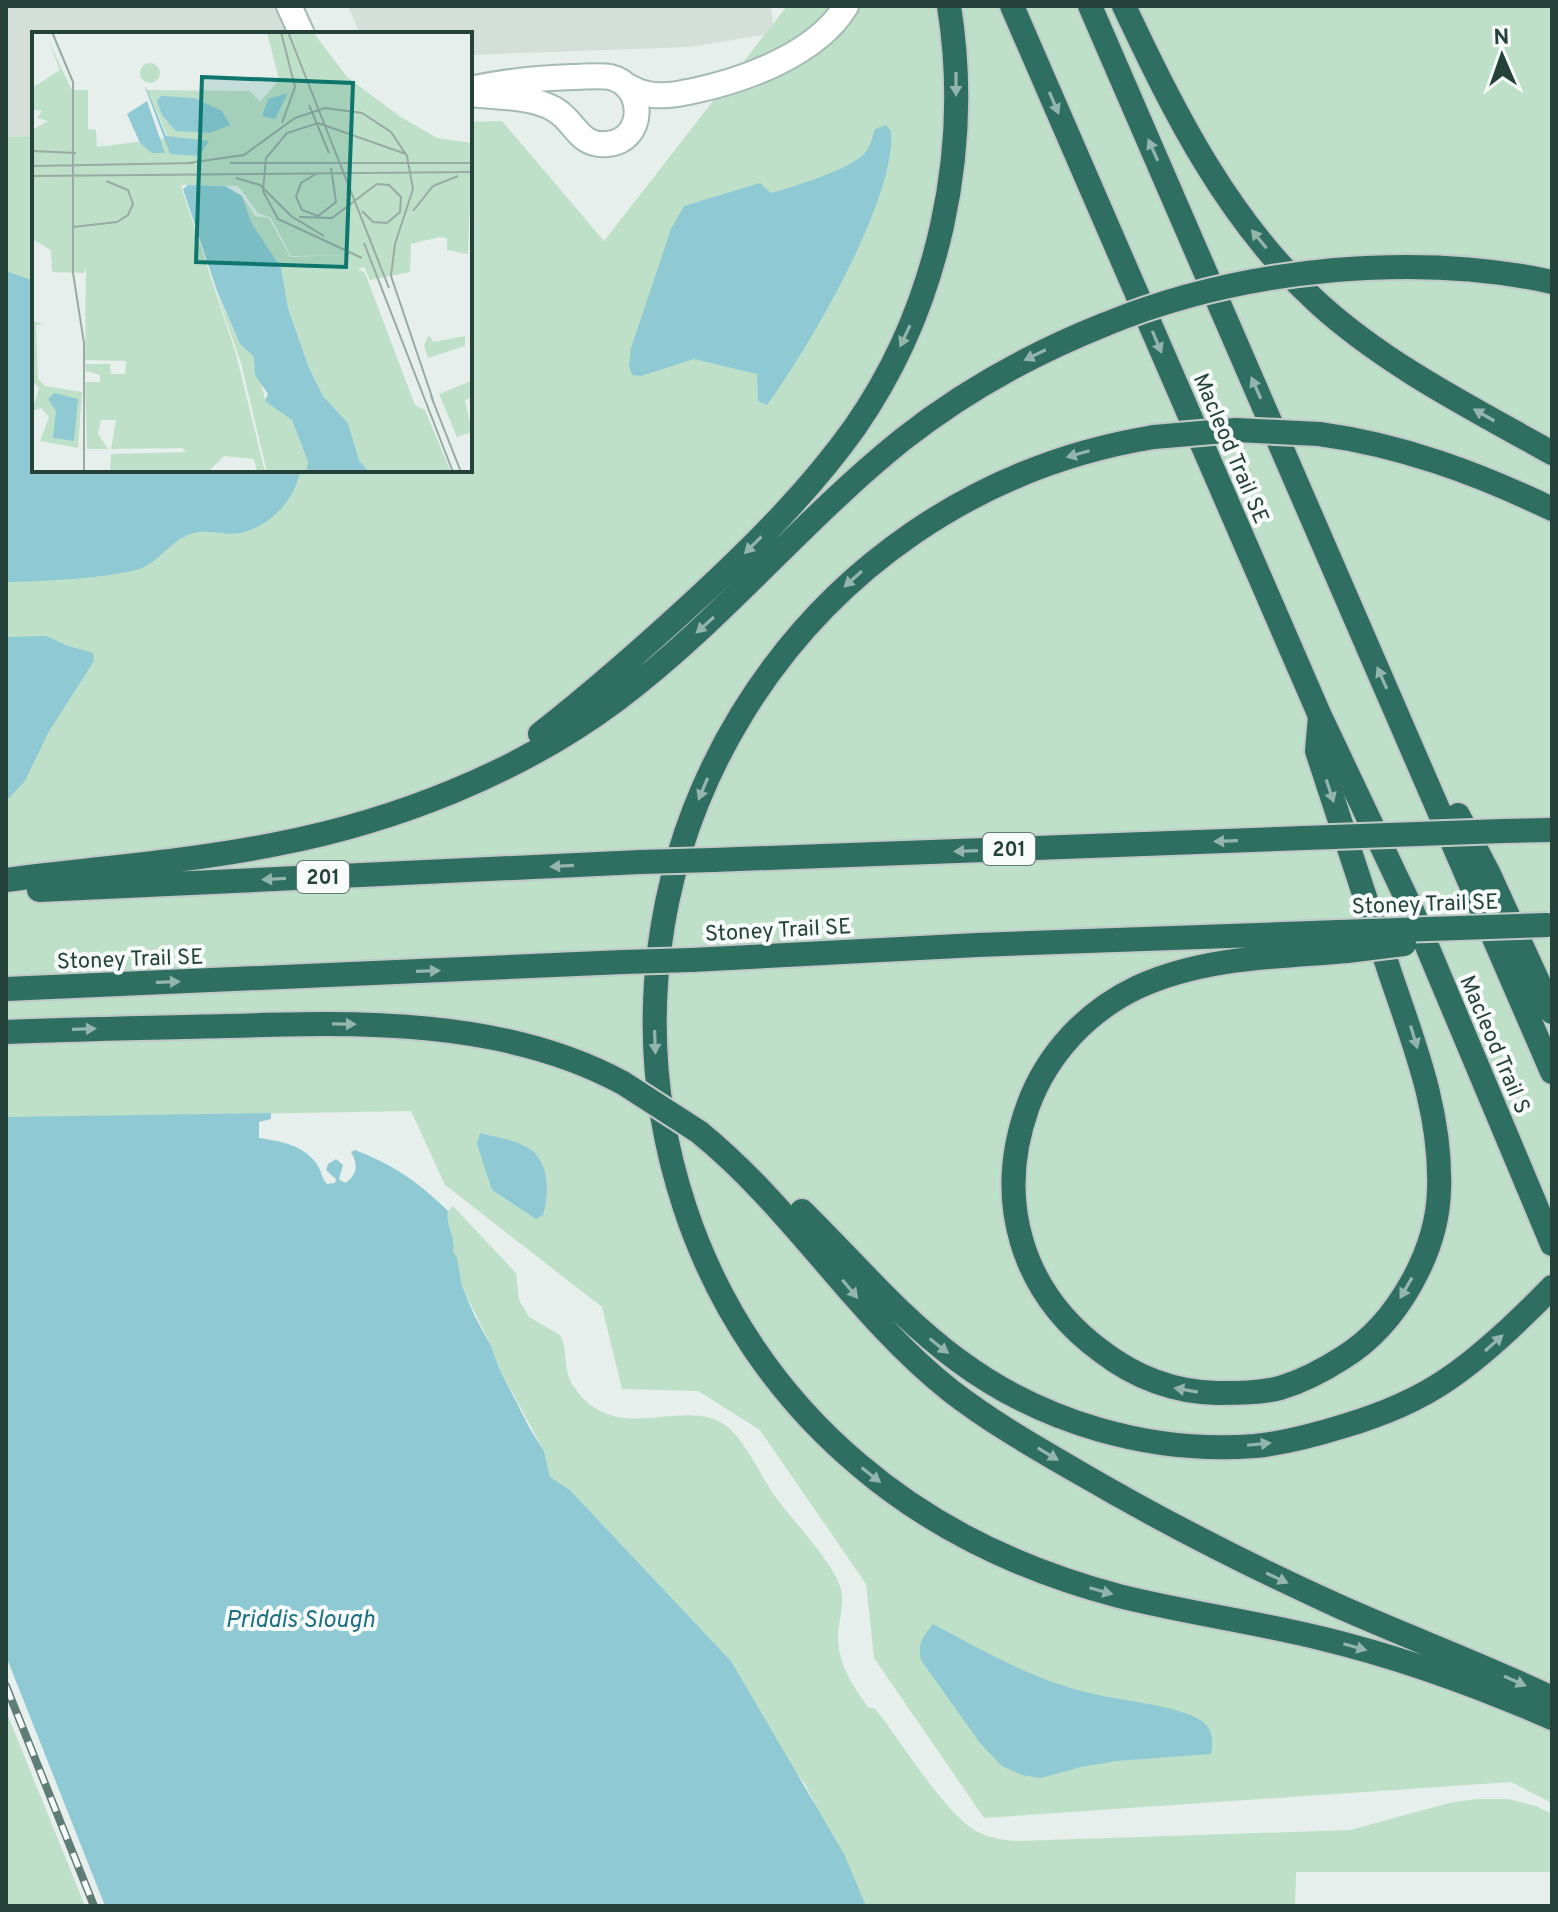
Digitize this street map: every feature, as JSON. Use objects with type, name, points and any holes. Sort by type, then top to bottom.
[{"type":"highway","points":[[454,790],[534,738],[636,656],[724,573],[801,494],[856,425],[909,328],[933,262],[946,211],[956,117],[956,71],[949,6]]},
{"type":"highway","name":"Macleod Trail SE","points":[[1012,6],[1320,716],[1411,908]]},
{"type":"highway","name":"Macleod Trail SE","points":[[1090,6],[1414,749]]},
{"type":"highway","points":[[1124,6],[1178,115],[1223,195],[1318,304],[1405,368],[1552,453]]},
{"type":"highway","points":[[6,880],[276,845],[388,815],[454,790],[531,754],[613,703],[648,676],[723,610],[838,497],[902,440],[1036,354],[1137,311],[1202,292],[1335,270],[1435,266],[1552,282]]},
{"type":"highway","points":[[1552,509],[1496,483],[1431,459],[1376,444],[1319,434],[1236,430],[1154,437],[1095,449],[1027,472],[975,495],[911,534],[871,564],[819,611],[776,662],[747,703],[718,754],[692,815],[673,874],[660,936],[654,1007],[657,1081],[667,1143],[702,1255],[726,1305],[773,1376],[841,1449],[896,1494],[933,1518],[1008,1558],[1073,1582],[1146,1602],[1370,1651],[1552,1718]]},
{"type":"highway","points":[[1320,716],[1317,751],[1412,1031],[1427,1086],[1437,1137],[1439,1193],[1430,1243],[1407,1290],[1383,1322],[1356,1350],[1318,1373],[1278,1388],[1242,1394],[1203,1393],[1166,1387],[1129,1372],[1079,1335],[1052,1306],[1027,1259],[1014,1206],[1013,1165],[1021,1126],[1034,1089],[1053,1055],[1080,1026],[1136,988],[1185,970],[1216,963],[1343,942]]},
{"type":"highway","points":[[1414,749],[1449,797],[1488,872],[1552,1012]]},
{"type":"highway","name":"Macleod Trail S","points":[[1414,749],[1552,1072]]},
{"type":"highway","name":"201","points":[[6,891],[640,862],[1552,830]]},
{"type":"highway","name":"Macleod Trail S","points":[[1411,908],[1552,1244]]},
{"type":"highway","name":"Stoney Trail SE","points":[[6,989],[977,945],[1343,942],[1505,926],[1549,925]]},
{"type":"highway","points":[[6,1032],[356,1024],[475,1034],[538,1049],[579,1063],[623,1083],[746,1164],[778,1189],[916,1328],[960,1363],[1012,1396],[1054,1414],[1128,1438],[1198,1447],[1257,1446],[1361,1421],[1402,1405],[1448,1380],[1482,1353],[1552,1287]]},
{"type":"highway","points":[[707,1139],[776,1203],[909,1354],[979,1412],[1106,1488],[1234,1557],[1335,1605],[1552,1698]]},
{"type":"street","points":[[289,6],[301,32]]},
{"type":"street","points":[[472,91],[519,79],[586,77],[611,77],[645,94],[660,95],[718,85],[748,75],[801,49],[840,16],[846,6]]},
{"type":"street","points":[[472,92],[520,99],[553,108],[587,142],[607,144],[625,139],[634,129],[638,117],[636,100],[627,86]]},
{"type":"shaded area","points":[[6,6],[279,6],[290,32],[32,32],[32,136],[6,137]]},
{"type":"shaded area","points":[[348,6],[771,6],[774,33],[690,47],[472,55],[472,32],[359,32]]},
{"type":"green space","points":[[787,6],[1552,6],[1552,1803],[1511,1782],[984,1818],[874,1658],[866,1584],[760,1430],[698,1391],[622,1389],[602,1307],[445,1185],[411,1111],[6,1118],[6,137],[32,136],[32,472],[472,472],[472,122],[502,121],[604,241]]},
{"type":"green space","points":[[453,1206],[516,1273],[519,1300],[529,1317],[560,1335],[570,1381],[592,1406],[612,1416],[633,1418],[698,1416],[717,1421],[734,1433],[777,1499],[837,1579],[842,1598],[839,1648],[845,1669],[856,1689],[869,1708],[874,1708],[881,1716],[952,1811],[976,1831],[1017,1841],[1350,1830],[1449,1803],[1508,1799],[1536,1806],[1552,1814],[1552,1872],[1296,1872],[1295,1906],[866,1906],[805,1784],[792,1768],[731,1661],[570,1490],[550,1477],[544,1451],[499,1368],[462,1286],[446,1221],[448,1211]]},
{"type":"green space","points":[[6,1711],[85,1906],[6,1906]]},
{"type":"water","points":[[886,125],[891,131],[889,160],[865,232],[826,311],[767,405],[758,401],[757,374],[694,359],[641,376],[632,375],[629,366],[631,348],[671,229],[684,206],[760,183],[771,193],[821,177],[858,159],[867,151],[875,129]]},
{"type":"water","points":[[6,271],[32,280],[32,472],[300,472],[293,491],[280,510],[251,530],[228,534],[197,532],[185,536],[146,566],[119,574],[6,582]]},
{"type":"water","points":[[46,636],[93,653],[94,661],[48,733],[25,781],[6,801],[6,637]]},
{"type":"water","name":"Priddis Slough","points":[[271,1113],[271,1119],[259,1122],[259,1138],[283,1142],[305,1152],[316,1163],[327,1184],[335,1183],[336,1179],[326,1170],[328,1164],[336,1159],[343,1165],[339,1179],[345,1183],[352,1176],[356,1165],[351,1152],[355,1150],[405,1175],[448,1211],[453,1252],[457,1257],[462,1286],[499,1368],[544,1451],[550,1477],[570,1490],[731,1661],[844,1854],[866,1906],[105,1906],[6,1656],[6,1117]]},
{"type":"water","points":[[480,1133],[519,1143],[537,1155],[546,1180],[543,1215],[536,1219],[492,1190],[477,1144]]},
{"type":"water","points":[[933,1624],[1049,1681],[1103,1696],[1172,1709],[1197,1718],[1206,1724],[1211,1733],[1211,1754],[1116,1761],[1041,1778],[1022,1775],[1002,1766],[980,1743],[921,1660],[922,1640]]},
{"type":"railway","points":[[6,1686],[94,1906]]}]
